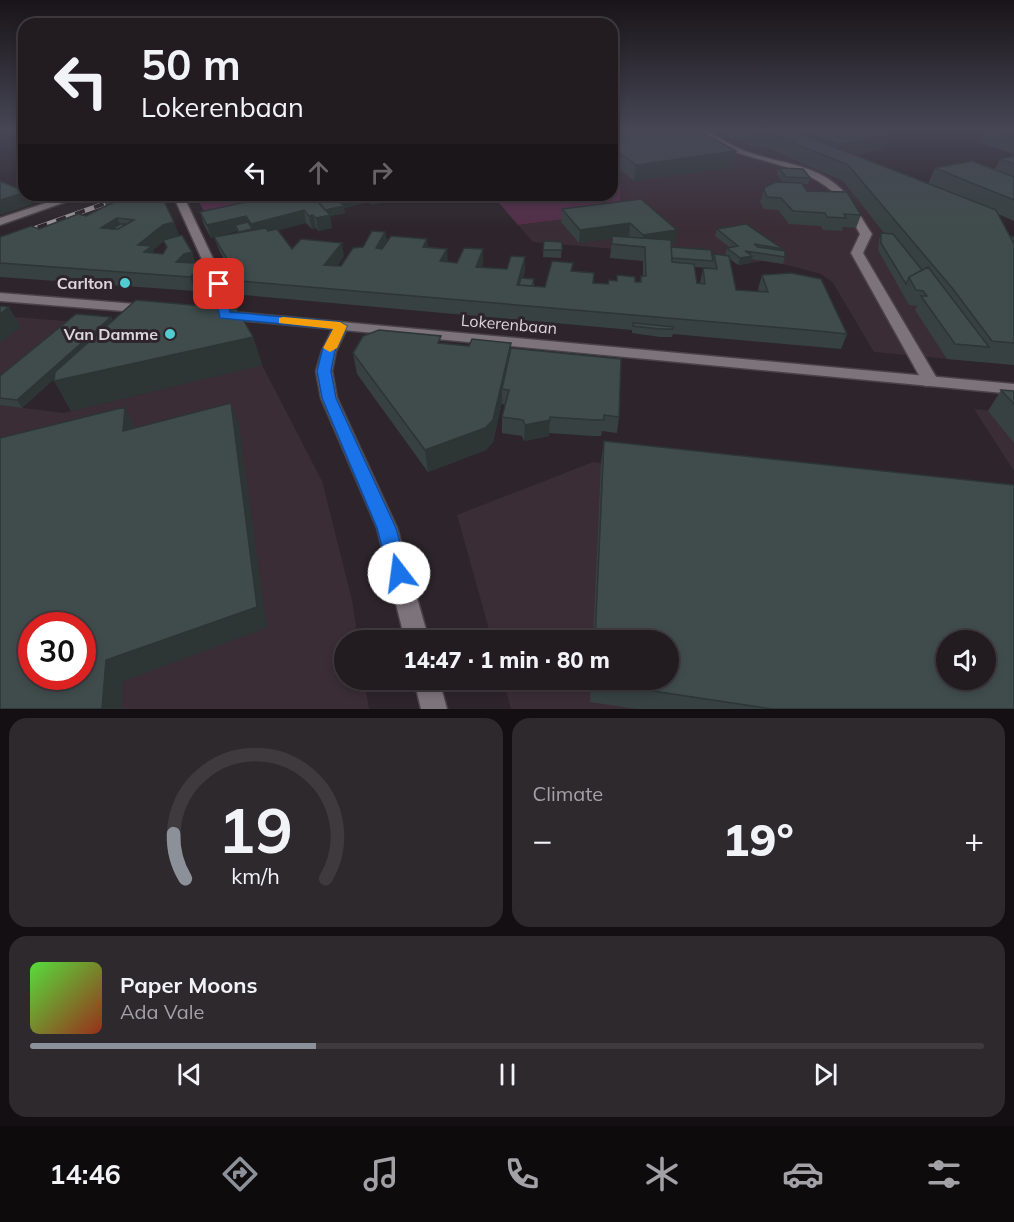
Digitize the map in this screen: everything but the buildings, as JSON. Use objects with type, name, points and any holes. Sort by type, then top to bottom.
[{"type":"street","points":[[774,162],[798,169],[826,182],[838,191],[866,234],[857,253],[931,382]]},
{"type":"street","points":[[0,222],[62,201]]},
{"type":"street","name":"Lokerenbaan","points":[[182,201],[195,222],[219,284],[218,315],[1014,389]]},
{"type":"street","points":[[0,297],[166,311]]},
{"type":"street","points":[[340,326],[329,351],[324,371],[329,398],[387,528],[414,630]]},
{"type":"street","points":[[429,690],[434,709]]},
{"type":"shaded area","points":[[618,162],[829,162],[987,227],[1014,278],[1014,365],[874,352],[833,283],[821,274],[763,261],[738,265],[729,259],[533,242],[518,225],[619,212],[621,185],[618,183]]},
{"type":"shaded area","points":[[618,183],[621,185],[619,212],[518,225],[497,201],[618,201]]},
{"type":"shaded area","points":[[198,201],[267,201],[206,215]]},
{"type":"shaded area","points":[[0,316],[79,322],[0,389]]},
{"type":"shaded area","points":[[262,365],[322,481],[352,600],[356,630],[334,630],[334,690],[366,690],[369,709],[0,709],[0,405],[64,413]]},
{"type":"shaded area","points":[[974,409],[1014,413],[1014,471]]},
{"type":"shaded area","points":[[593,462],[1014,509],[1014,709],[511,709],[506,690],[679,690],[679,630],[489,630],[457,515]]},
{"type":"railway","points":[[0,241],[112,201]]},
{"type":"slow traffic","points":[[283,320],[340,326],[330,348]]},
{"type":"place","name":"Carlton","points":[[125,283]]},
{"type":"place","name":"Van Damme","points":[[170,334]]},
{"type":"route","points":[[219,284],[224,315],[340,326],[329,351],[324,371],[329,398],[387,528],[399,573]]}]
